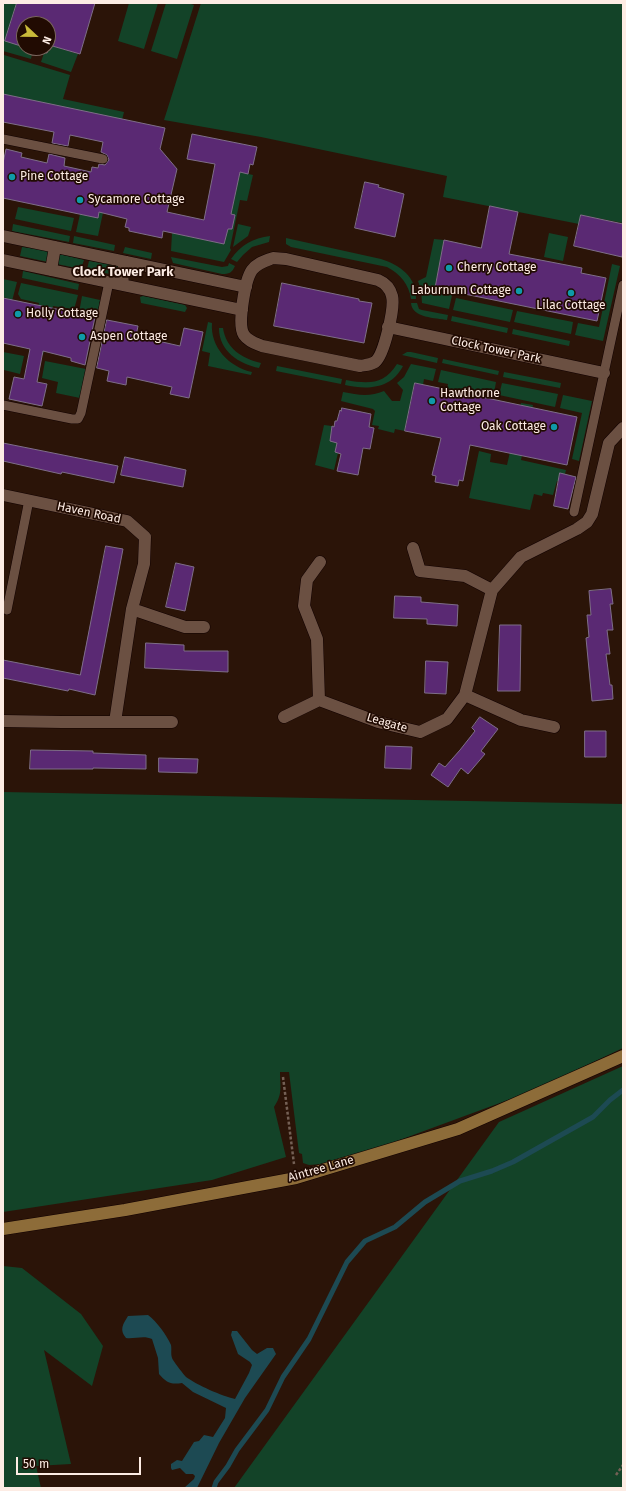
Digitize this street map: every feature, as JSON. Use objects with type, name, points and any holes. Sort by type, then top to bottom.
[{"type":"main road","name":"Aintree Lane","points":[[3,1229],[125,1210],[296,1178],[458,1129],[623,1056]]},
{"type":"street","points":[[3,236],[246,286]]},
{"type":"street","points":[[50,270],[55,247]]},
{"type":"street","points":[[273,258],[378,280],[385,284],[392,297],[392,306],[384,347],[380,356],[371,363],[360,366],[262,346],[250,341],[243,334],[241,323],[242,310],[246,286],[252,270],[261,262],[273,258]]},
{"type":"street","points":[[3,260],[242,310]]},
{"type":"street","points":[[123,285],[122,272],[127,262]]},
{"type":"street","name":"Clock Tower Park","points":[[388,327],[604,373]]},
{"type":"street","name":"Leagate","points":[[319,700],[378,722],[420,732],[447,719],[465,695],[492,590],[521,557],[587,522],[592,514],[609,443],[623,428]]},
{"type":"street","name":"Haven Road","points":[[3,495],[127,521],[145,537],[144,564],[132,610],[115,722]]},
{"type":"street","points":[[413,548],[420,571],[465,576],[492,590]]},
{"type":"street","points":[[284,717],[319,700],[318,639],[304,606],[307,580],[320,562]]},
{"type":"street","points":[[132,610],[185,627],[204,627]]},
{"type":"street","points":[[465,695],[521,720],[554,728]]},
{"type":"street","points":[[3,721],[172,722]]},
{"type":"lane","points":[[3,139],[102,159]]},
{"type":"lane","points":[[3,405],[78,419],[81,413],[109,282]]},
{"type":"lane","points":[[574,512],[623,285]]},
{"type":"lane","points":[[8,610],[29,500]]},
{"type":"path","points":[[283,1077],[296,1178]]},
{"type":"path","points":[[616,1475],[623,1464]]},
{"type":"green space","points":[[3,3],[17,3],[8,32],[16,40],[16,55],[3,51]]},
{"type":"green space","points":[[129,3],[158,3],[144,49],[118,41]]},
{"type":"green space","points":[[166,3],[188,3],[194,5],[177,59],[151,51]]},
{"type":"green space","points":[[201,3],[623,3],[623,223],[581,215],[579,224],[443,197],[447,176],[261,137],[164,120]]},
{"type":"green space","points":[[56,47],[78,54],[71,72],[41,62],[43,56],[56,56]]},
{"type":"green space","points":[[4,55],[70,75],[63,99],[124,112],[122,120],[3,94]]},
{"type":"green space","points":[[20,56],[32,56],[31,59]]},
{"type":"green space","points":[[108,170],[112,171],[98,236],[76,232],[80,214],[98,218]]},
{"type":"green space","points":[[240,172],[253,175],[247,201],[240,200],[230,248],[231,250],[224,262],[171,251],[172,233],[224,244],[228,229],[232,229],[235,215],[231,214]]},
{"type":"green space","points":[[18,207],[74,218],[71,231],[15,219]]},
{"type":"green space","points":[[13,224],[70,236],[69,242],[12,231]]},
{"type":"green space","points":[[238,224],[251,227],[248,236],[233,247]]},
{"type":"green space","points":[[549,233],[568,237],[563,261],[544,257]]},
{"type":"green space","points":[[74,236],[115,245],[114,251],[73,243]]},
{"type":"green space","points":[[270,236],[269,242],[252,247],[237,262],[231,259],[243,246],[253,240]]},
{"type":"green space","points":[[286,238],[381,259],[395,265],[406,273],[414,284],[416,299],[411,299],[406,284],[403,280],[387,267],[291,247],[286,244]]},
{"type":"green space","points":[[434,239],[444,240],[435,287],[453,291],[449,309],[422,303],[421,290],[418,281],[426,277]]},
{"type":"green space","points":[[22,247],[50,251],[48,262],[20,256]]},
{"type":"green space","points":[[125,247],[152,253],[151,259],[123,253]]},
{"type":"green space","points":[[59,254],[84,260],[81,269],[57,264]]},
{"type":"green space","points":[[171,257],[222,267],[228,266],[229,263],[235,266],[230,273],[222,274],[173,263]]},
{"type":"green space","points":[[89,261],[120,266],[118,276],[87,269]]},
{"type":"green space","points":[[612,264],[620,266],[603,341],[575,335],[578,323],[599,327]]},
{"type":"green space","points":[[23,271],[79,284],[78,290],[22,278]]},
{"type":"green space","points":[[3,279],[17,282],[12,301],[3,297]]},
{"type":"green space","points":[[21,283],[78,295],[75,306],[72,309],[53,306],[43,355],[29,352],[39,303],[21,299],[18,294]]},
{"type":"green space","points":[[82,296],[100,300],[97,318],[79,313]]},
{"type":"green space","points":[[143,296],[185,305],[187,308],[185,312],[141,303],[140,297]]},
{"type":"green space","points":[[456,298],[513,310],[510,322],[453,310]]},
{"type":"green space","points":[[411,303],[417,303],[419,309],[422,310],[448,315],[447,320],[431,318],[420,314],[412,308]]},
{"type":"green space","points":[[517,311],[573,322],[571,334],[514,322]]},
{"type":"green space","points":[[452,316],[508,328],[507,333],[451,321]]},
{"type":"green space","points":[[208,322],[212,323],[214,340],[223,355],[236,366],[252,372],[251,375],[208,366],[210,353],[202,351]]},
{"type":"green space","points":[[219,328],[223,328],[227,341],[231,347],[241,355],[261,363],[259,368],[238,360],[226,350],[222,343]]},
{"type":"green space","points":[[513,329],[570,341],[569,346],[512,334]]},
{"type":"green space","points":[[3,352],[24,356],[20,374],[4,370],[3,373]]},
{"type":"green space","points":[[407,352],[438,358],[437,363],[402,355]]},
{"type":"green space","points":[[443,359],[499,371],[498,375],[442,363]]},
{"type":"green space","points":[[45,361],[86,369],[80,398],[56,393],[58,382],[42,378]]},
{"type":"green space","points":[[397,364],[403,366],[398,374],[392,379],[378,386],[354,387],[345,385],[346,380],[368,382],[381,379],[387,376]]},
{"type":"green space","points":[[411,364],[436,369],[433,381],[424,379],[423,385],[415,383],[405,431],[395,429],[394,433],[378,429],[379,426],[372,425],[375,411],[373,409],[341,401],[343,392],[364,395],[384,391],[392,401],[400,401],[403,390],[397,383],[404,377]]},
{"type":"green space","points":[[277,366],[342,379],[341,384],[276,371]]},
{"type":"green space","points":[[441,370],[496,382],[494,394],[470,389],[461,432],[447,390],[448,384],[438,382]]},
{"type":"green space","points":[[504,372],[561,383],[560,388],[503,377]]},
{"type":"green space","points":[[502,383],[558,394],[555,407],[499,395]]},
{"type":"green space","points":[[563,395],[592,401],[579,461],[572,459],[582,413],[560,408]]},
{"type":"green space","points":[[521,403],[533,405],[521,460],[566,470],[563,482],[557,481],[553,495],[543,493],[542,496],[534,494],[530,510],[469,498],[479,451],[491,454],[490,462],[507,465]]},
{"type":"green space","points":[[324,425],[332,426],[330,441],[337,443],[335,452],[338,453],[334,470],[315,465]]},
{"type":"green space","points":[[3,792],[623,804],[623,1048],[527,1093],[386,1145],[322,1164],[309,1165],[303,1163],[302,1154],[299,1153],[289,1072],[280,1072],[280,1094],[274,1107],[286,1157],[212,1180],[3,1212]]},
{"type":"green space","points":[[623,1066],[623,1488],[234,1488],[499,1122]]},
{"type":"green space","points":[[3,1266],[22,1268],[81,1314],[103,1346],[92,1386],[44,1350],[71,1464],[36,1466],[41,1488],[3,1488]]},
{"type":"water","points":[[148,1315],[167,1337],[171,1345],[172,1358],[186,1377],[203,1387],[230,1398],[235,1399],[252,1365],[238,1354],[231,1335],[232,1331],[237,1331],[257,1354],[267,1348],[273,1348],[276,1354],[245,1398],[219,1443],[197,1488],[184,1488],[194,1479],[195,1476],[193,1474],[186,1474],[180,1468],[172,1470],[171,1464],[177,1460],[182,1461],[194,1442],[199,1441],[204,1435],[213,1437],[225,1418],[226,1408],[193,1392],[182,1383],[174,1384],[164,1379],[159,1374],[158,1358],[152,1339],[146,1337],[126,1338],[122,1330],[123,1324],[128,1316]]},
{"type":"building","points":[[17,3],[95,3],[80,54],[56,47],[56,16],[16,16],[16,44],[5,41]]},
{"type":"building","points":[[3,94],[165,128],[160,149],[177,169],[167,212],[204,220],[215,164],[187,159],[192,134],[257,147],[253,165],[250,164],[248,174],[240,172],[231,214],[235,215],[232,229],[228,229],[224,244],[163,231],[162,238],[129,231],[129,228],[125,227],[127,219],[99,212],[98,218],[3,198],[3,163],[6,149],[22,153],[21,157],[47,163],[49,154],[65,158],[64,166],[91,172],[92,167],[98,168],[99,164],[105,165],[109,160],[107,155],[101,152],[103,142],[70,135],[68,146],[52,143],[54,132],[3,122]]},
{"type":"building","points":[[365,182],[379,185],[378,187],[404,194],[395,237],[355,228]]},
{"type":"building","points":[[490,206],[518,212],[509,254],[582,268],[581,273],[606,278],[597,321],[435,288],[444,240],[481,248]]},
{"type":"building","points":[[581,215],[623,224],[622,257],[574,246]]},
{"type":"building","points":[[282,283],[372,303],[364,343],[274,326]]},
{"type":"building","points":[[3,298],[95,317],[85,365],[71,361],[71,358],[43,351],[37,382],[47,384],[42,406],[9,399],[14,377],[24,379],[30,349],[3,343]]},
{"type":"building","points":[[107,320],[138,326],[136,336],[180,346],[184,328],[203,332],[189,398],[170,394],[172,387],[127,377],[126,385],[107,381],[109,371],[97,368]]},
{"type":"building","points":[[415,383],[577,417],[567,465],[470,445],[463,481],[459,480],[458,486],[435,482],[436,476],[432,475],[441,438],[405,431]]},
{"type":"building","points":[[342,408],[371,414],[369,427],[374,428],[370,449],[363,448],[358,475],[337,471],[341,454],[335,452],[337,443],[330,441],[332,426],[334,427],[335,421],[337,421]]},
{"type":"building","points":[[3,443],[118,466],[114,483],[62,472],[61,474],[3,461]]},
{"type":"building","points":[[125,457],[186,470],[183,487],[121,475]]},
{"type":"building","points":[[560,473],[576,477],[568,509],[554,506]]},
{"type":"building","points":[[106,546],[123,549],[95,695],[3,678],[3,660],[80,675]]},
{"type":"building","points":[[176,563],[194,567],[185,611],[166,607]]},
{"type":"building","points":[[611,589],[613,604],[610,604],[613,630],[607,630],[610,654],[606,654],[613,699],[592,701],[586,638],[589,637],[587,615],[591,615],[589,591]]},
{"type":"building","points":[[395,596],[421,597],[421,602],[458,605],[457,626],[427,624],[427,619],[394,618]]},
{"type":"building","points":[[500,625],[521,625],[520,691],[498,691]]},
{"type":"building","points":[[146,643],[184,645],[184,651],[228,651],[228,672],[145,668]]},
{"type":"building","points":[[426,661],[448,662],[446,694],[425,693]]},
{"type":"building","points":[[480,717],[498,729],[481,751],[485,754],[468,774],[461,768],[448,787],[431,775],[439,763],[445,767],[460,750],[475,731],[472,728]]},
{"type":"building","points":[[585,731],[606,731],[606,757],[585,757]]},
{"type":"building","points":[[386,746],[412,747],[411,769],[385,768]]},
{"type":"building","points":[[31,750],[93,751],[93,753],[146,755],[146,769],[30,769]]},
{"type":"building","points":[[159,758],[198,759],[197,773],[159,772]]},
{"type":"waterway","points":[[214,1488],[216,1482],[228,1466],[237,1450],[267,1410],[283,1377],[309,1339],[347,1262],[365,1241],[395,1227],[425,1202],[460,1181],[492,1171],[513,1162],[593,1117],[610,1100],[623,1090]]},
{"type":"place","name":"Pine Cottage","points":[[12,177]]},
{"type":"place","name":"Sycamore Cottage","points":[[80,200]]},
{"type":"place","name":"Cherry Cottage","points":[[449,268]]},
{"type":"place","name":"Laburnum Cottage","points":[[519,291]]},
{"type":"place","name":"Lilac Cottage","points":[[571,293]]},
{"type":"place","name":"Holly Cottage","points":[[18,314]]},
{"type":"place","name":"Aspen Cottage","points":[[82,337]]},
{"type":"place","name":"Hawthorne Cottage","points":[[432,401]]},
{"type":"place","name":"Oak Cottage","points":[[554,427]]},
{"type":"district","name":"Clock Tower Park","points":[[123,272]]}]
